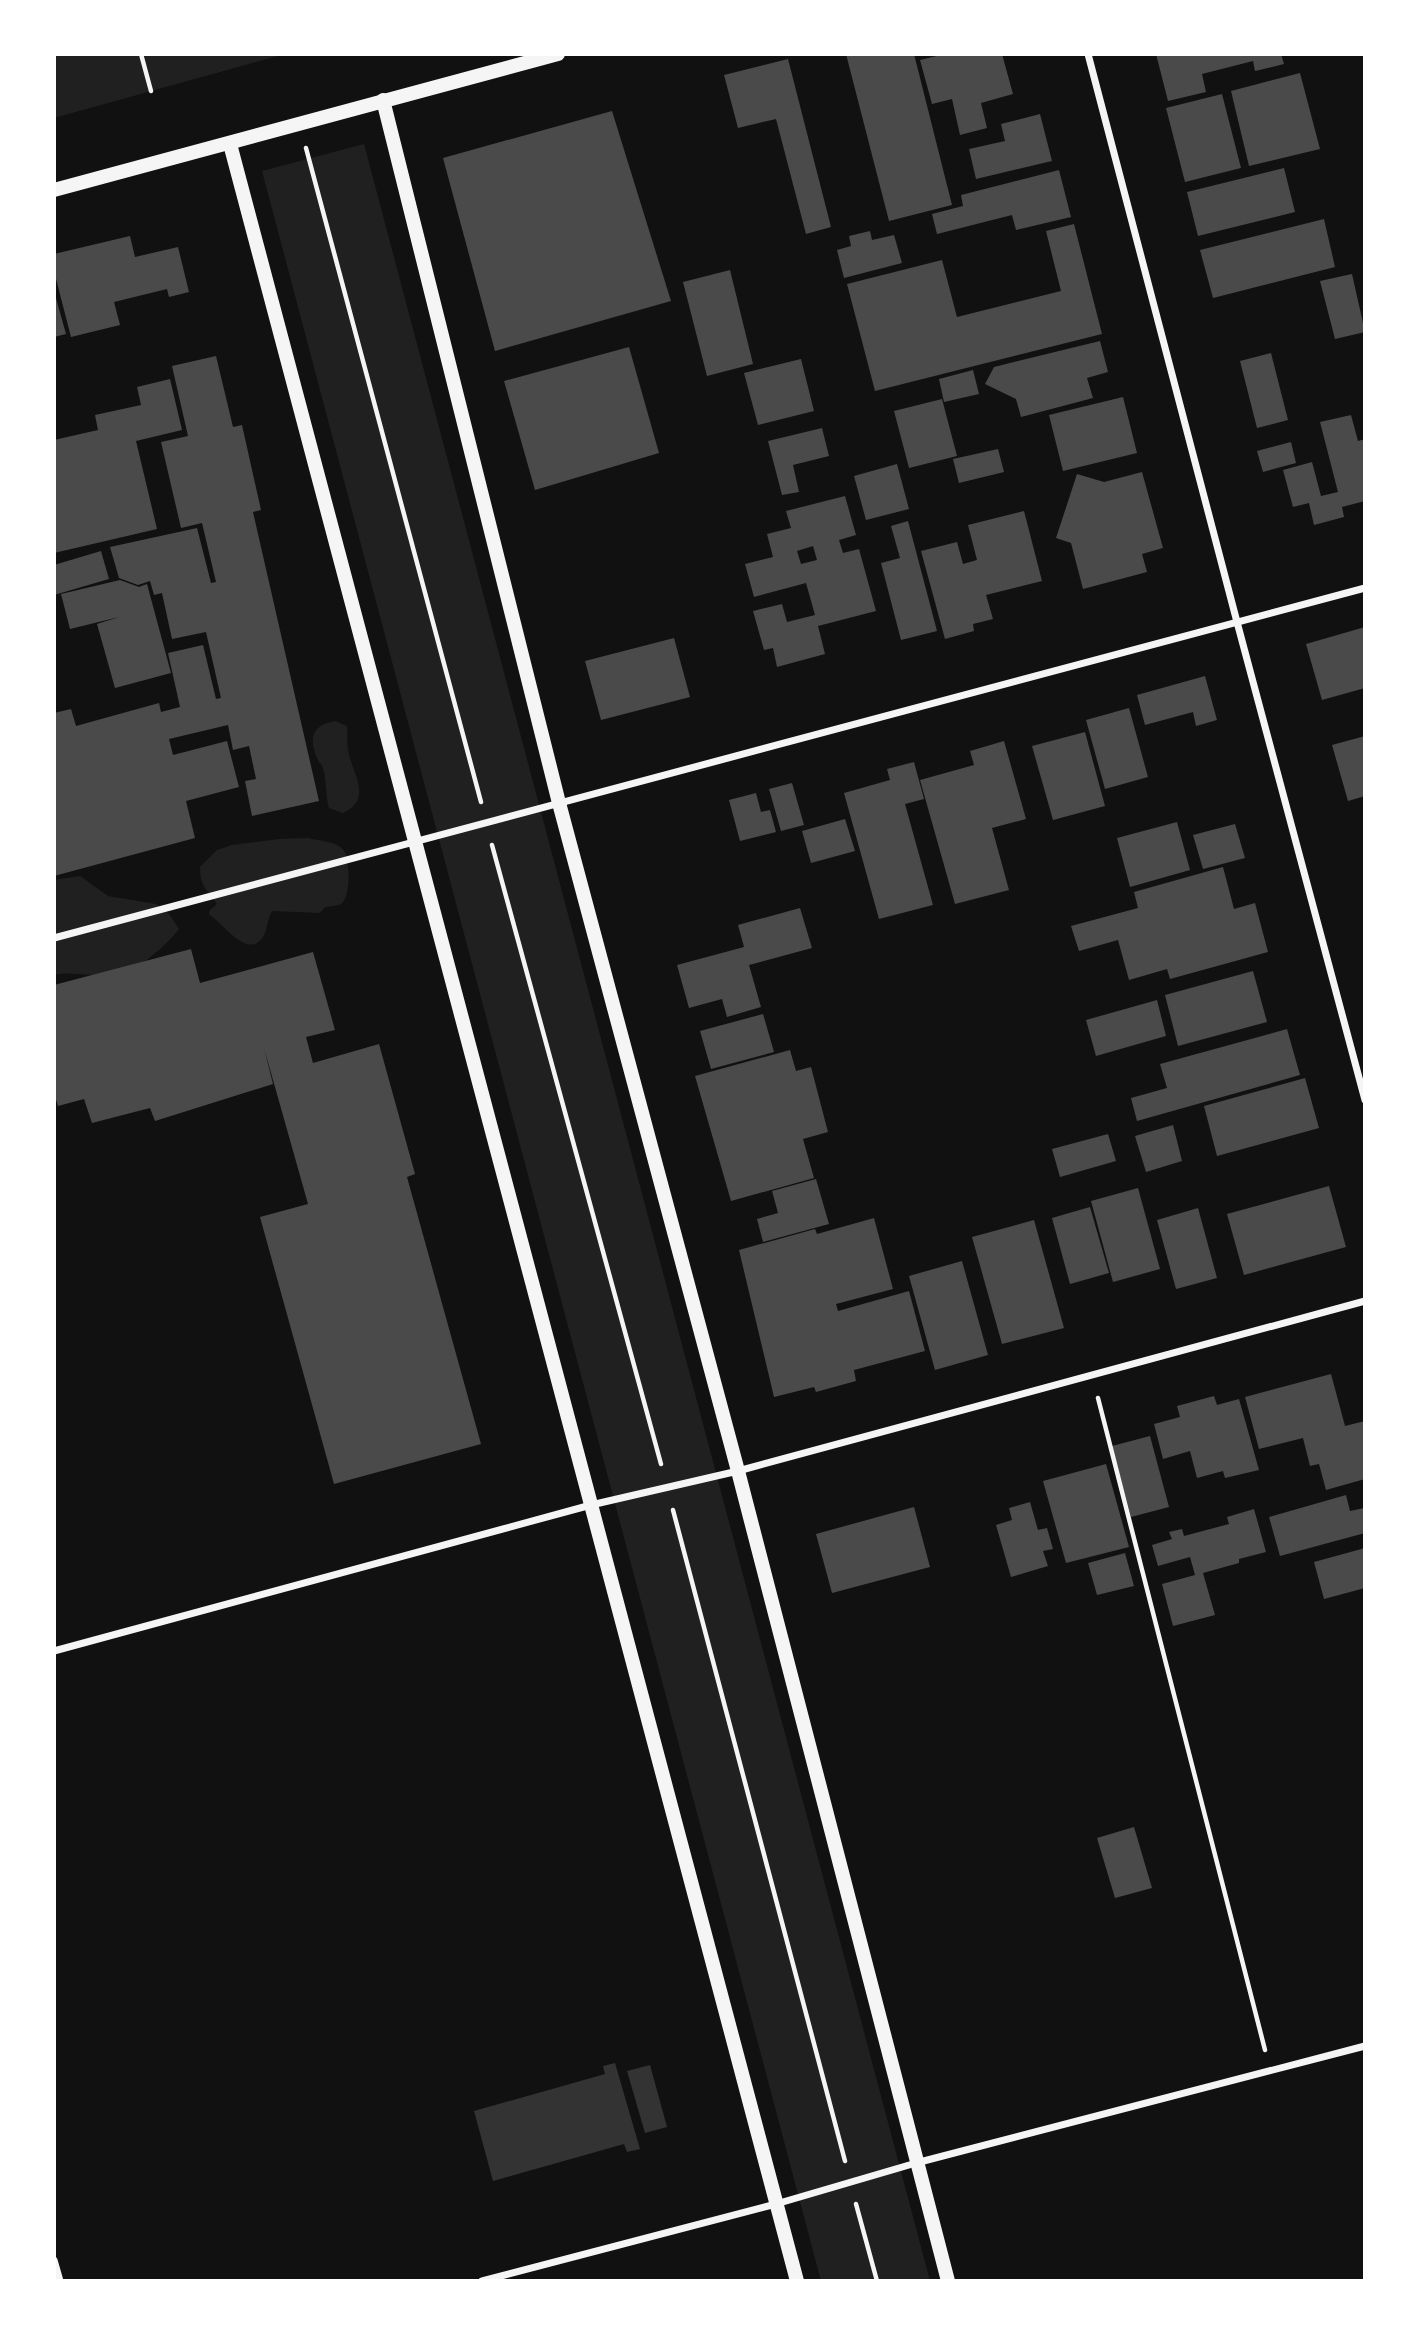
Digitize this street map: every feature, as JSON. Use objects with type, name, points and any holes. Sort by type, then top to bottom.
[{"type":"main road","points":[[54,190],[558,54]]},
{"type":"main road","points":[[383,100],[559,803],[738,1471],[948,2281]]},
{"type":"main road","points":[[230,144],[797,2281]]},
{"type":"street","points":[[1088,54],[1365,1100]]},
{"type":"street","points":[[54,938],[1365,588]]},
{"type":"street","points":[[54,1651],[591,1505],[738,1471],[1365,1301]]},
{"type":"street","points":[[482,2281],[776,2204],[916,2163],[1365,2046]]},
{"type":"street","points":[[54,2260],[60,2281]]},
{"type":"path","points":[[142,54],[151,91]]},
{"type":"path","points":[[299,124],[667,1486],[877,2281]]},
{"type":"path","points":[[1092,1375],[1271,2072]]},
{"type":"shaded area","points":[[54,54],[285,54],[54,118]]},
{"type":"shaded area","points":[[364,144],[930,2281],[821,2281],[262,171]]},
{"type":"shaded area","points":[[335,721],[347,726],[348,751],[359,786],[357,801],[343,813],[329,808],[324,773],[313,744],[317,729]]},
{"type":"shaded area","points":[[308,838],[333,843],[344,851],[348,879],[347,894],[341,904],[325,907],[320,913],[272,911],[263,937],[250,945],[235,937],[209,915],[210,910],[217,904],[203,884],[200,867],[217,850],[232,845]]},
{"type":"shaded area","points":[[80,876],[108,896],[156,904],[169,914],[179,929],[149,958],[122,974],[54,975],[54,880]]},
{"type":"shaded area","points":[[615,2063],[640,2149],[627,2152],[624,2144],[493,2181],[474,2111],[605,2074],[603,2066]]},
{"type":"shaded area","points":[[650,2065],[667,2127],[645,2133],[627,2071]]},
{"type":"building","points":[[846,54],[914,54],[952,205],[889,221]]},
{"type":"building","points":[[945,54],[1002,54],[1013,94],[981,103],[987,128],[960,135],[952,99],[932,104],[920,60]]},
{"type":"building","points":[[1156,54],[1281,54],[1284,64],[1255,71],[1253,61],[1202,74],[1206,92],[1168,101]]},
{"type":"building","points":[[788,59],[831,227],[806,234],[776,119],[738,128],[724,75]]},
{"type":"building","points":[[1300,73],[1320,149],[1249,166],[1231,91]]},
{"type":"building","points":[[1222,94],[1241,168],[1185,182],[1166,108]]},
{"type":"building","points":[[612,111],[671,301],[495,351],[443,158]]},
{"type":"building","points":[[1040,114],[1052,161],[976,179],[969,149],[1005,141],[1001,124]]},
{"type":"building","points":[[1284,168],[1295,212],[1198,236],[1187,192]]},
{"type":"building","points":[[1059,170],[1071,217],[1016,230],[1012,215],[937,234],[932,214],[963,206],[961,195]]},
{"type":"building","points":[[1324,219],[1335,267],[1213,298],[1200,250]]},
{"type":"building","points":[[1074,224],[1102,334],[875,391],[847,284],[942,260],[957,317],[1061,291],[1046,231]]},
{"type":"building","points":[[870,231],[872,240],[894,235],[902,263],[844,278],[837,250],[851,246],[849,236]]},
{"type":"building","points":[[130,236],[135,257],[178,247],[189,292],[169,297],[167,289],[114,302],[120,325],[71,337],[54,271],[54,254]]},
{"type":"building","points":[[730,270],[753,364],[707,376],[683,282]]},
{"type":"building","points":[[1352,274],[1365,332],[1335,339],[1320,281]]},
{"type":"building","points":[[54,291],[66,334],[54,337]]},
{"type":"building","points":[[1100,341],[1108,372],[1087,378],[1093,398],[1021,417],[1016,399],[985,384],[994,367]]},
{"type":"building","points":[[629,347],[659,453],[535,490],[504,381]]},
{"type":"building","points":[[1271,353],[1288,420],[1257,428],[1240,361]]},
{"type":"building","points":[[216,356],[233,427],[242,425],[261,510],[253,512],[319,801],[252,816],[245,781],[256,779],[249,746],[233,750],[228,725],[169,739],[173,755],[227,741],[239,787],[186,801],[195,838],[54,876],[54,713],[71,709],[76,726],[159,703],[161,712],[180,707],[168,653],[203,645],[216,699],[221,698],[206,632],[172,639],[162,593],[154,595],[150,581],[138,585],[119,578],[110,547],[197,528],[211,583],[216,582],[202,523],[181,528],[161,442],[188,436],[172,366]]},
{"type":"building","points":[[801,359],[814,411],[758,425],[744,373]]},
{"type":"building","points":[[973,370],[979,394],[944,402],[939,379]]},
{"type":"building","points":[[170,379],[182,430],[136,441],[157,529],[54,553],[54,440],[98,430],[95,415],[141,405],[137,387]]},
{"type":"building","points":[[1123,397],[1137,453],[1063,471],[1049,415]]},
{"type":"building","points":[[942,399],[957,456],[909,468],[894,411]]},
{"type":"building","points":[[1351,415],[1358,441],[1365,439],[1365,501],[1342,507],[1344,517],[1314,525],[1309,503],[1293,507],[1283,470],[1312,462],[1321,496],[1338,492],[1320,422]]},
{"type":"building","points":[[822,428],[829,456],[793,465],[799,492],[782,495],[768,441]]},
{"type":"building","points":[[1291,442],[1296,463],[1263,472],[1257,451]]},
{"type":"building","points":[[998,449],[1004,472],[959,483],[953,459]]},
{"type":"building","points":[[897,464],[909,509],[866,520],[854,476]]},
{"type":"building","points":[[1142,472],[1163,548],[1142,554],[1147,572],[1083,589],[1071,543],[1056,538],[1077,474],[1104,482]]},
{"type":"building","points":[[845,496],[856,535],[839,540],[843,553],[859,549],[876,611],[818,626],[825,654],[777,667],[773,648],[764,650],[753,611],[782,604],[787,622],[815,615],[806,583],[754,597],[745,564],[773,557],[767,534],[791,528],[786,511]],"holes":[[[813,546],[817,560],[801,564],[797,551]]]},
{"type":"building","points":[[1024,511],[1042,581],[986,595],[993,619],[973,624],[974,631],[945,639],[921,551],[957,542],[963,564],[977,560],[968,525]]},
{"type":"building","points":[[908,521],[937,631],[901,640],[881,563],[900,558],[891,526]]},
{"type":"building","points":[[101,551],[109,579],[54,595],[54,565]]},
{"type":"building","points":[[120,580],[139,587],[147,584],[171,673],[115,688],[97,624],[119,617],[70,629],[61,594]]},
{"type":"building","points":[[1365,627],[1365,688],[1322,700],[1306,644]]},
{"type":"building","points":[[674,638],[690,697],[601,720],[585,661]]},
{"type":"building","points":[[1205,676],[1217,720],[1196,726],[1193,712],[1145,725],[1137,695]]},
{"type":"building","points":[[1129,708],[1148,777],[1105,789],[1086,720]]},
{"type":"building","points":[[1085,732],[1105,806],[1053,820],[1032,746]]},
{"type":"building","points":[[1365,736],[1365,796],[1348,801],[1332,745]]},
{"type":"building","points":[[1004,741],[1026,819],[992,828],[1009,890],[955,904],[920,780],[974,765],[970,751]]},
{"type":"building","points":[[914,762],[924,799],[905,804],[933,905],[879,919],[844,793],[890,780],[887,769]]},
{"type":"building","points":[[792,783],[804,825],[781,831],[769,789]]},
{"type":"building","points":[[756,793],[761,812],[770,810],[776,832],[740,841],[729,800]]},
{"type":"building","points":[[845,819],[855,851],[811,863],[802,831]]},
{"type":"building","points":[[1177,822],[1190,870],[1130,887],[1117,838]]},
{"type":"building","points":[[1235,824],[1245,858],[1203,869],[1193,835]]},
{"type":"building","points":[[1223,867],[1234,909],[1255,903],[1268,952],[1170,979],[1167,969],[1129,980],[1118,940],[1079,951],[1071,926],[1138,908],[1134,892]]},
{"type":"building","points":[[800,908],[812,948],[749,965],[761,1007],[727,1017],[722,999],[689,1008],[677,965],[744,947],[738,925]]},
{"type":"building","points":[[191,949],[200,983],[313,952],[335,1030],[306,1037],[313,1063],[379,1044],[415,1174],[407,1177],[481,1444],[334,1484],[260,1217],[308,1204],[264,1048],[273,1084],[155,1121],[150,1108],[92,1123],[84,1099],[58,1106],[54,1093],[54,985]]},
{"type":"building","points":[[1253,971],[1267,1022],[1178,1046],[1165,995]]},
{"type":"building","points":[[1157,1000],[1166,1036],[1096,1056],[1086,1020]]},
{"type":"building","points":[[763,1014],[774,1052],[711,1069],[700,1031]]},
{"type":"building","points":[[1287,1029],[1300,1075],[1137,1121],[1131,1098],[1167,1088],[1160,1064]]},
{"type":"building","points":[[790,1050],[796,1071],[811,1067],[828,1132],[803,1139],[814,1178],[731,1201],[695,1076]]},
{"type":"building","points":[[1305,1078],[1319,1128],[1217,1156],[1204,1106]]},
{"type":"building","points":[[1173,1125],[1182,1161],[1146,1172],[1135,1136]]},
{"type":"building","points":[[1108,1134],[1116,1161],[1060,1177],[1052,1149]]},
{"type":"building","points":[[816,1179],[829,1224],[763,1242],[757,1219],[778,1213],[772,1191]]},
{"type":"building","points":[[1329,1186],[1346,1247],[1244,1275],[1227,1214]]},
{"type":"building","points":[[1138,1188],[1160,1269],[1113,1282],[1091,1201]]},
{"type":"building","points":[[1090,1207],[1109,1273],[1070,1284],[1052,1218]]},
{"type":"building","points":[[1198,1208],[1217,1278],[1176,1289],[1157,1220]]},
{"type":"building","points":[[874,1218],[893,1289],[836,1304],[838,1311],[909,1291],[925,1351],[854,1370],[856,1381],[816,1392],[814,1387],[774,1397],[739,1250],[815,1229],[817,1234]]},
{"type":"building","points":[[1034,1220],[1064,1328],[1002,1344],[972,1237]]},
{"type":"building","points":[[962,1261],[988,1355],[935,1370],[909,1276]]},
{"type":"building","points":[[1331,1374],[1345,1426],[1365,1421],[1365,1479],[1326,1490],[1319,1464],[1310,1466],[1303,1438],[1259,1449],[1245,1397]]},
{"type":"building","points":[[1214,1396],[1217,1405],[1239,1399],[1259,1470],[1225,1478],[1223,1471],[1197,1478],[1190,1451],[1163,1459],[1154,1424],[1180,1417],[1177,1406]]},
{"type":"building","points":[[1150,1436],[1169,1507],[1131,1517],[1112,1446]]},
{"type":"building","points":[[1106,1464],[1129,1547],[1066,1563],[1043,1481]]},
{"type":"building","points":[[1346,1495],[1350,1511],[1364,1508],[1365,1533],[1280,1556],[1269,1517]]},
{"type":"building","points":[[1030,1502],[1038,1530],[1047,1528],[1053,1549],[1043,1551],[1048,1566],[1011,1577],[996,1525],[1012,1520],[1009,1508]]},
{"type":"building","points":[[914,1507],[930,1567],[832,1593],[816,1534]]},
{"type":"building","points":[[1254,1509],[1266,1552],[1203,1573],[1215,1615],[1173,1626],[1162,1584],[1195,1575],[1190,1557],[1158,1566],[1152,1545],[1172,1539],[1169,1532],[1182,1529],[1184,1536],[1229,1524],[1227,1517]]},
{"type":"building","points":[[1365,1548],[1365,1588],[1324,1599],[1314,1562]]},
{"type":"building","points":[[1125,1553],[1134,1586],[1097,1595],[1088,1563]]},
{"type":"building","points":[[1134,1827],[1152,1888],[1115,1898],[1097,1838]]}]
